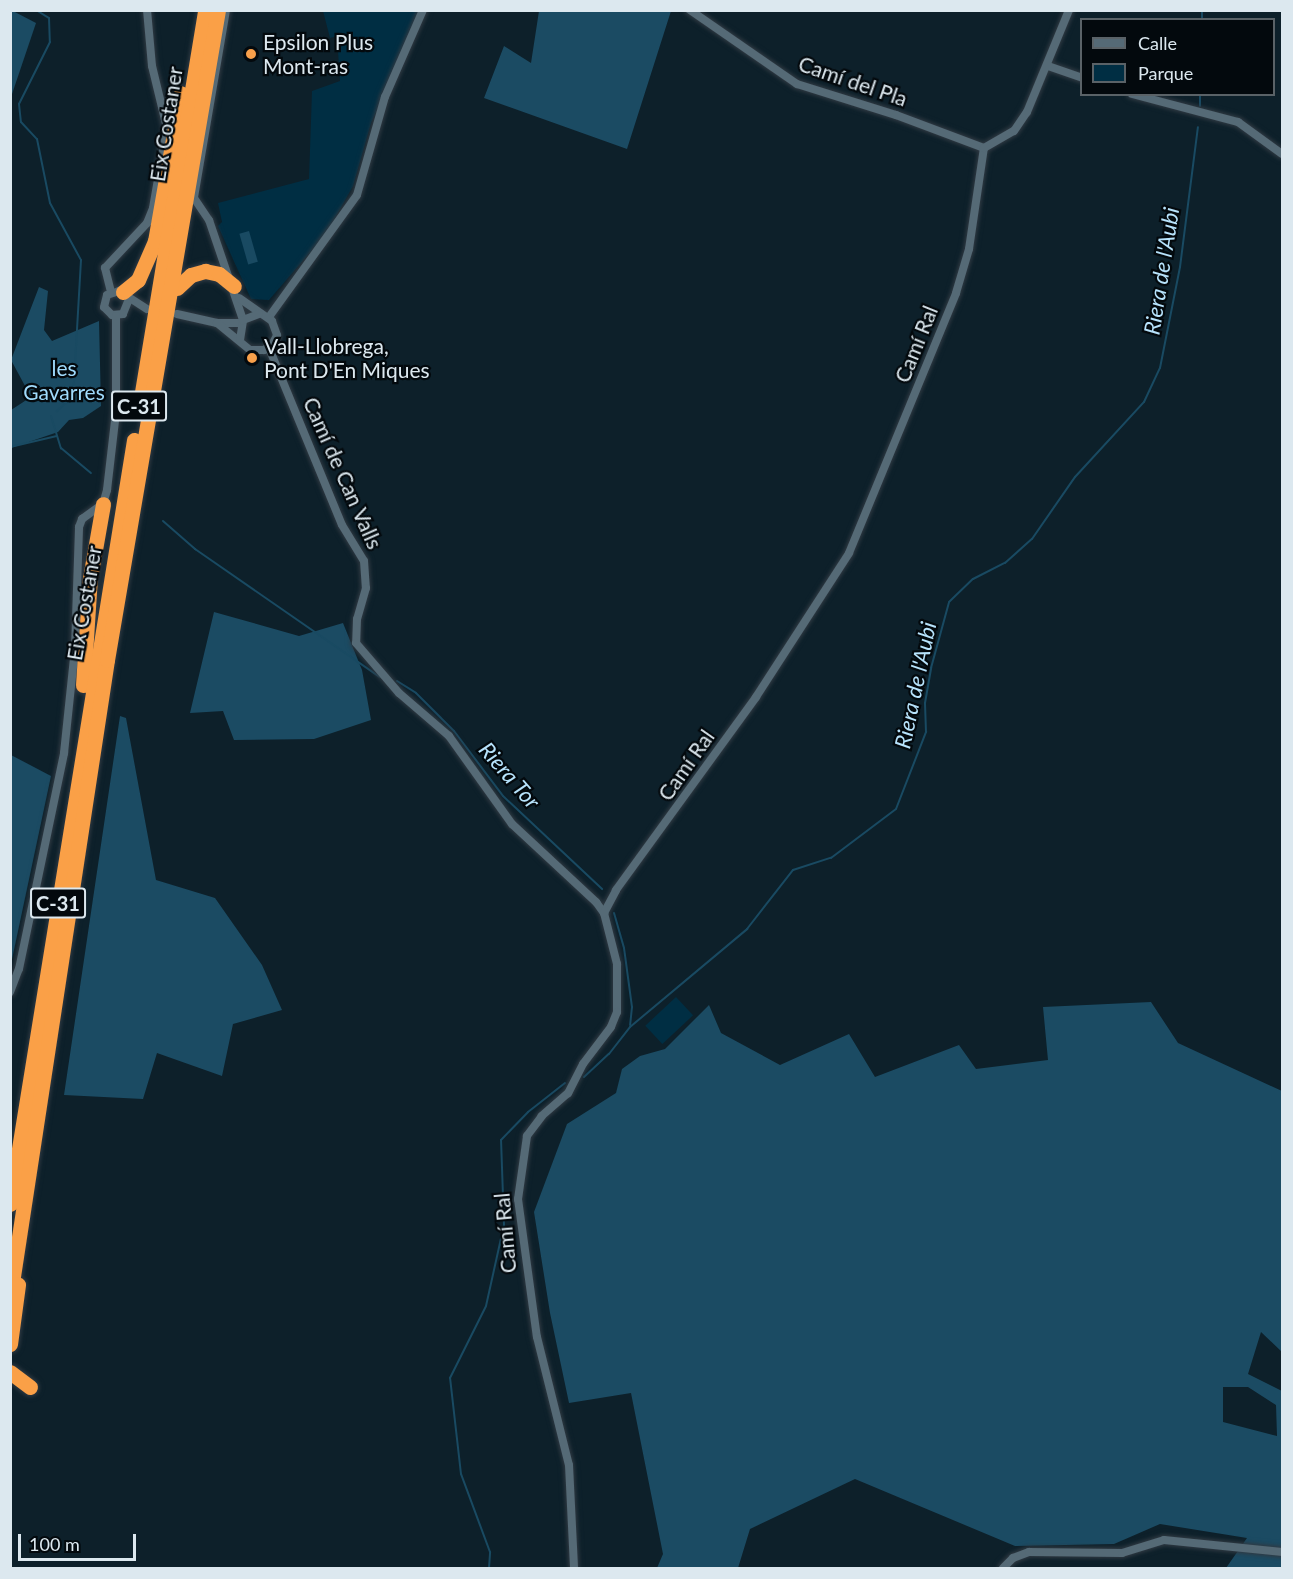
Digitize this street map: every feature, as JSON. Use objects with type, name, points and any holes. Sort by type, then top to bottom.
[{"type":"highway","points":[[121,294],[138,280],[147,263],[162,215],[195,10]]},
{"type":"highway","name":"Eix Costaner","points":[[10,1204],[205,10]]},
{"type":"highway","name":"C-31","points":[[10,1296],[20,1219],[148,418],[218,10]]},
{"type":"highway","points":[[148,418],[194,198]]},
{"type":"highway","points":[[177,288],[191,275],[205,271],[219,274],[236,291]]},
{"type":"highway","points":[[74,802],[72,784],[82,707],[90,578],[103,504]]},
{"type":"highway","points":[[10,1172],[21,1127]]},
{"type":"highway","points":[[10,1344],[22,1252],[20,1219]]},
{"type":"highway","points":[[10,1372],[30,1387],[10,1391]]},
{"type":"street","points":[[127,311],[121,294],[105,268],[147,223],[153,208],[167,128],[152,66],[147,10]]},
{"type":"street","points":[[226,10],[194,198],[209,220],[236,291],[242,322],[240,340]]},
{"type":"street","points":[[269,317],[357,195],[384,97],[423,10]]},
{"type":"street","name":"Camí del Pla","points":[[690,10],[797,84],[896,115],[984,148]]},
{"type":"street","points":[[984,148],[1014,131],[1048,66],[1069,10]]},
{"type":"street","points":[[1048,66],[1080,77]]},
{"type":"street","points":[[1140,96],[1238,122],[1282,154]]},
{"type":"street","name":"Camí Ral","points":[[574,1569],[568,1466],[537,1337],[518,1199],[527,1136],[542,1116],[568,1093],[583,1064],[611,1027],[617,1012],[617,964],[604,913],[616,890],[763,687],[849,554],[956,293],[969,249],[984,148]]},
{"type":"street","points":[[218,323],[254,351],[269,348],[277,334],[269,317],[259,314],[236,291]]},
{"type":"street","points":[[116,316],[127,311],[147,309],[121,294]]},
{"type":"street","points":[[116,316],[104,307],[121,294]]},
{"type":"street","points":[[177,314],[218,323],[242,322],[259,314]]},
{"type":"street","points":[[82,519],[103,504],[115,427],[116,316]]},
{"type":"street","name":"Camí de Can Valls","points":[[269,348],[342,525],[364,561],[366,588],[357,619],[356,643],[399,693],[449,736],[512,824],[582,886],[604,913]]},
{"type":"street","points":[[82,519],[95,520],[99,525]]},
{"type":"street","points":[[10,992],[19,969],[64,753],[82,519]]},
{"type":"street","points":[[1003,1569],[1014,1558],[1029,1552],[1122,1553],[1164,1540],[1282,1552]]},
{"type":"green space","points":[[10,11],[36,23],[11,97]]},
{"type":"green space","points":[[323,11],[423,11],[371,123],[353,186],[326,234],[269,300],[251,299],[218,226],[222,222],[218,203],[309,179],[312,91],[340,81],[337,36],[330,38]]},
{"type":"green space","points":[[539,11],[671,11],[627,149],[484,98],[504,46],[531,63]]},
{"type":"green space","name":"les Gavarres","points":[[39,287],[48,291],[44,330],[52,341],[99,321],[101,406],[83,418],[69,420],[58,432],[11,448],[11,410],[31,397],[11,360]]},
{"type":"green space","points":[[214,612],[299,636],[343,623],[362,670],[371,720],[314,739],[234,740],[223,711],[190,713]]},
{"type":"green space","points":[[120,716],[126,718],[156,880],[215,898],[262,965],[282,1010],[233,1024],[222,1076],[157,1053],[143,1099],[64,1095]]},
{"type":"green space","points":[[11,755],[51,776],[11,964]]},
{"type":"green space","points":[[676,997],[693,1015],[662,1044],[645,1026]]},
{"type":"green space","points":[[1151,1002],[1178,1043],[1282,1091],[1282,1352],[1261,1332],[1248,1374],[1282,1391],[1282,1568],[1226,1568],[1247,1538],[1160,1524],[1114,1544],[1015,1546],[855,1479],[750,1529],[738,1568],[657,1568],[663,1554],[631,1393],[569,1403],[550,1313],[534,1212],[567,1124],[616,1093],[622,1069],[640,1056],[665,1049],[709,1005],[721,1033],[780,1065],[849,1034],[875,1077],[959,1045],[976,1069],[1048,1060],[1043,1007]],"holes":[[[1223,1387],[1248,1387],[1276,1405],[1277,1436],[1223,1422]]]},
{"type":"shaded area","points":[[249,231],[258,262],[248,265],[239,234]]},
{"type":"waterway","name":"Riera Tor","points":[[36,10],[49,18],[50,42],[19,104],[21,122],[37,139],[50,203],[81,260],[74,382],[70,399],[57,411]]},
{"type":"waterway","name":"Riera de l'Aubi","points":[[1202,10],[1202,18]]},
{"type":"waterway","name":"Riera de l'Aubi","points":[[1200,96],[1200,106]]},
{"type":"waterway","name":"Riera de l'Aubi","points":[[584,1077],[609,1054],[630,1027],[747,929],[793,870],[831,858],[896,809],[926,732],[925,703],[931,668],[949,602],[973,579],[1005,563],[1032,539],[1075,477],[1144,402],[1160,368],[1180,267],[1198,127]]},
{"type":"waterway","name":"Riera Tor","points":[[51,416],[61,448],[91,473]]},
{"type":"waterway","points":[[10,447],[57,436]]},
{"type":"waterway","name":"Riera Tor","points":[[163,521],[195,549],[380,677]]},
{"type":"waterway","name":"Riera Tor","points":[[397,681],[416,693],[454,731],[503,796],[602,889]]},
{"type":"waterway","name":"Riera Tor","points":[[614,913],[624,948],[632,1007],[630,1025]]},
{"type":"waterway","name":"Riera de l'Aubi","points":[[489,1568],[490,1552],[461,1474],[450,1378],[486,1306],[504,1225],[501,1140],[528,1112],[565,1083]]},
{"type":"place","name":"Epsilon Plus Mont-ras","points":[[251,54]]},
{"type":"place","name":"Vall-Llobrega, Pont D'En Miques","points":[[252,358]]}]
